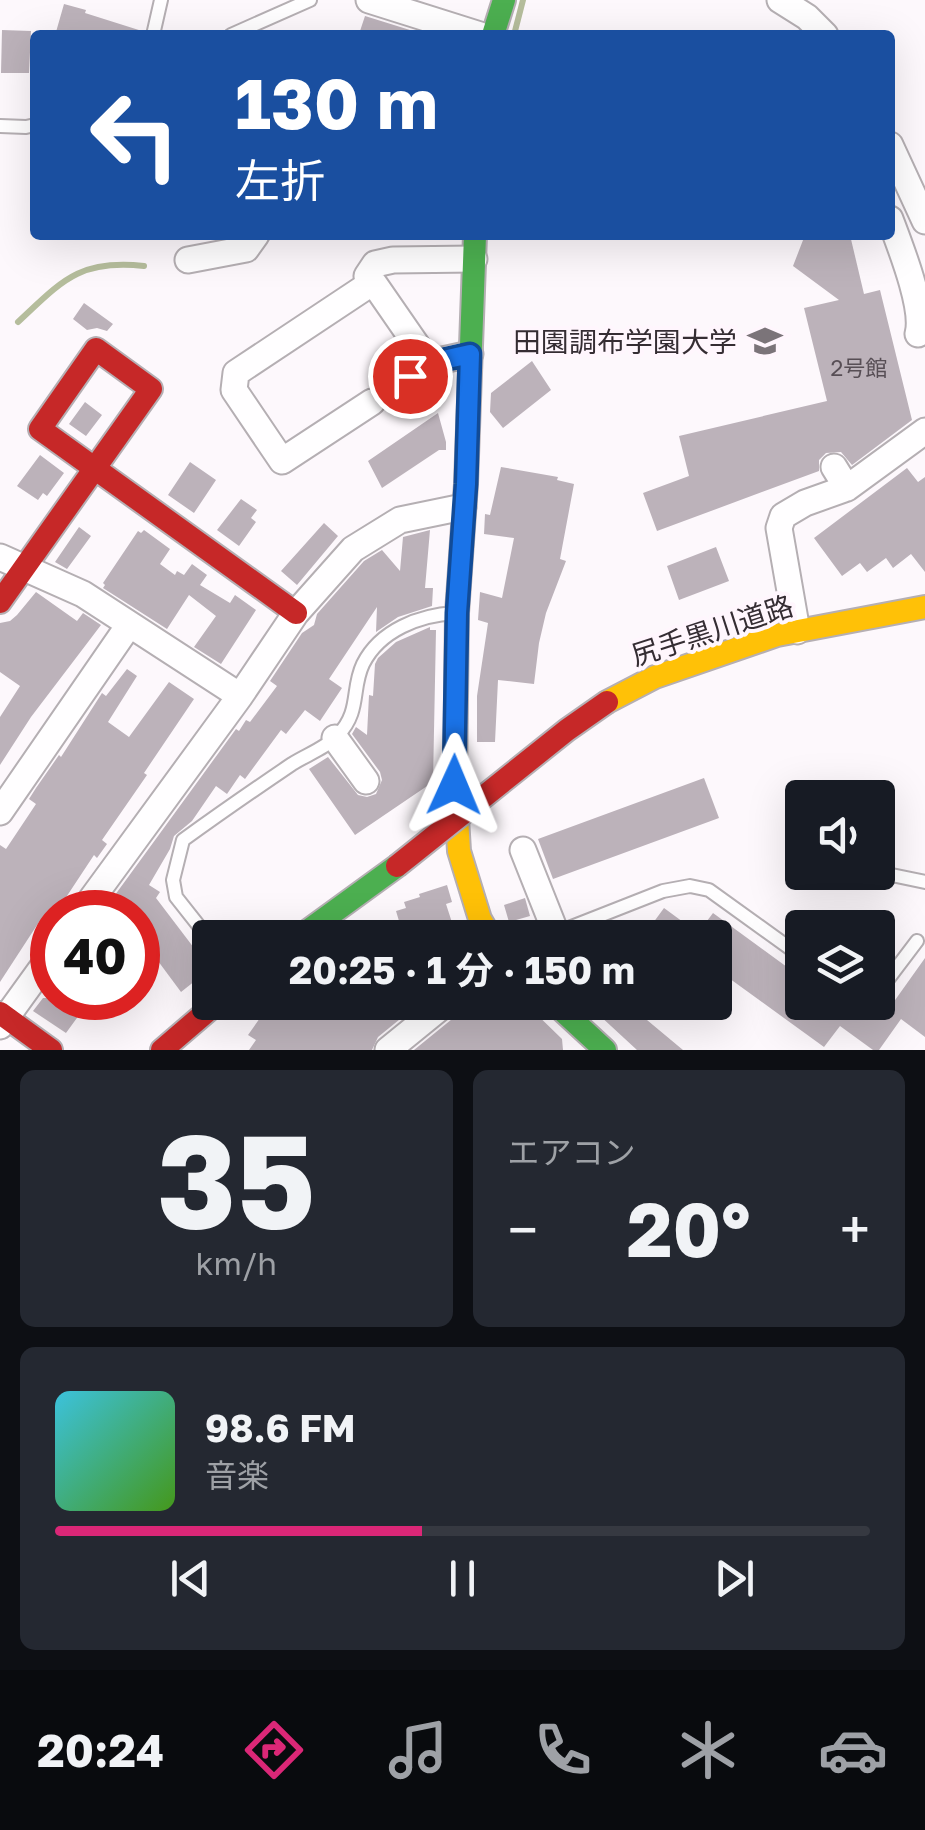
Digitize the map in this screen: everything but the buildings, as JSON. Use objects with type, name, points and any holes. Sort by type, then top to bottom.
[{"type":"street","points":[[368,0],[464,30]]},
{"type":"street","points":[[494,30],[504,0]]},
{"type":"street","points":[[780,0],[820,30]]},
{"type":"street","points":[[895,156],[925,221]]},
{"type":"street","points":[[895,232],[921,322],[921,342]]},
{"type":"street","points":[[188,260],[246,249],[252,240]]},
{"type":"street","points":[[368,285],[367,276],[374,264],[475,247],[457,613],[454,785],[459,851],[481,920]]},
{"type":"street","points":[[430,363],[372,282],[281,334],[236,372],[234,390],[282,461],[430,363],[470,354]]},
{"type":"street","points":[[896,285],[921,342]]},
{"type":"street","points":[[0,602],[96,468],[151,389],[96,349],[40,429],[96,468],[296,612]]},
{"type":"street","points":[[797,631],[779,528],[783,516],[840,478],[925,431]]},
{"type":"street","points":[[98,890],[240,696],[296,612],[353,549],[400,520],[463,507]]},
{"type":"street","points":[[0,557],[83,594],[240,696]]},
{"type":"street","name":"尻手黒川道路","points":[[322,920],[567,730],[629,688],[777,636],[925,607]]},
{"type":"street","points":[[0,812],[129,625]]},
{"type":"street","points":[[335,738],[366,781]]},
{"type":"street","points":[[523,850],[545,920]]},
{"type":"street","points":[[30,983],[2,1019],[50,1050]]},
{"type":"street","points":[[162,1050],[197,1020]]},
{"type":"street","points":[[388,1050],[425,1020]]},
{"type":"street","points":[[572,1020],[605,1050]]},
{"type":"lane","points":[[154,30],[161,0]]},
{"type":"lane","points":[[243,30],[310,0]]},
{"type":"lane","points":[[0,126],[30,127]]},
{"type":"lane","points":[[195,920],[176,896],[173,880],[183,840],[335,738],[351,718],[363,664],[383,639],[409,622],[457,613]]},
{"type":"lane","points":[[895,876],[925,882]]},
{"type":"lane","points":[[589,920],[664,891],[690,886],[709,890],[785,945]]},
{"type":"lane","points":[[895,970],[918,941]]},
{"type":"waterway","points":[[515,30],[523,0]]},
{"type":"waterway","points":[[18,322],[73,276],[103,266],[144,266]]},
{"type":"traffic: fast","points":[[495,30],[504,0]]},
{"type":"traffic: fast","points":[[456,696],[475,240]]},
{"type":"traffic: fast","points":[[323,920],[397,866]]},
{"type":"traffic: fast","points":[[572,1020],[605,1050]]},
{"type":"traffic: slow","points":[[607,702],[655,677],[777,635],[925,607]]},
{"type":"traffic: slow","points":[[456,696],[459,851],[481,920]]},
{"type":"traffic: jam","points":[[0,602],[151,389],[96,349],[40,429],[296,613]]},
{"type":"traffic: jam","points":[[397,866],[607,702]]},
{"type":"traffic: jam","points":[[0,1013],[51,1050]]},
{"type":"traffic: jam","points":[[162,1050],[197,1020]]},
{"type":"place","name":"田園調布学園大学","points":[[765,341]]},
{"type":"route","points":[[410,376],[430,363],[470,354],[457,613],[454,785]]}]
